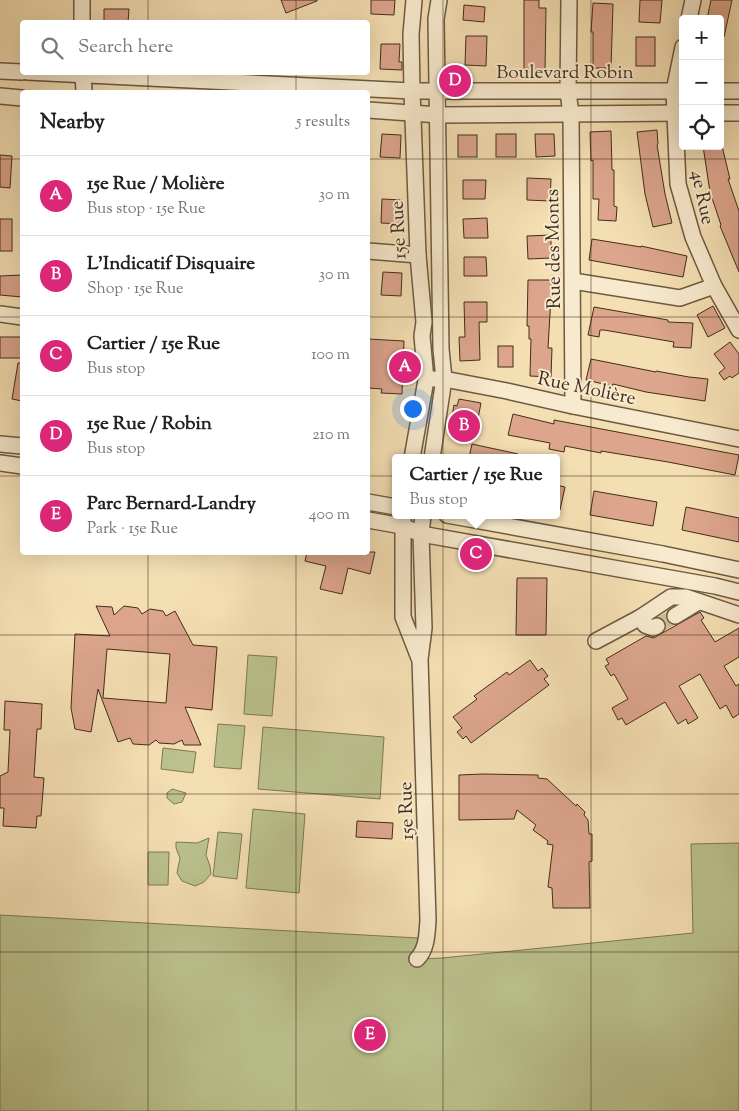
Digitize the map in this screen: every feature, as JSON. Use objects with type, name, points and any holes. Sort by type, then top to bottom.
[{"type":"street","points":[[82,0],[82,20]]},
{"type":"street","name":"15e Rue","points":[[413,454],[426,380],[422,336],[424,322],[418,255],[412,91],[411,34],[414,0]]},
{"type":"street","points":[[433,454],[444,379],[441,349],[439,91],[436,19],[439,0]]},
{"type":"street","name":"Rue des Monts","points":[[568,0],[568,92],[571,114],[573,406]]},
{"type":"street","points":[[690,15],[693,0]]},
{"type":"street","name":"4e Rue","points":[[682,60],[678,91],[678,184],[693,237],[714,286],[739,330]]},
{"type":"street","points":[[0,71],[20,72]]},
{"type":"street","points":[[82,75],[84,90]]},
{"type":"street","name":"Boulevard Robin","points":[[101,75],[412,91],[678,91]]},
{"type":"street","points":[[724,91],[739,91]]},
{"type":"street","points":[[0,96],[20,98]]},
{"type":"street","points":[[370,110],[439,115],[679,113]]},
{"type":"street","points":[[724,113],[739,113]]},
{"type":"street","points":[[370,251],[418,255]]},
{"type":"street","points":[[573,281],[680,298],[714,286]]},
{"type":"street","points":[[0,314],[20,317]]},
{"type":"street","name":"Rue Molière","points":[[426,380],[444,379],[739,439]]},
{"type":"street","points":[[0,444],[20,446]]},
{"type":"street","points":[[0,463],[20,466]]},
{"type":"street","points":[[370,502],[392,506]]},
{"type":"street","name":"15e Rue","points":[[416,959],[423,953],[427,938],[428,920],[420,660],[424,628],[421,534],[423,519]]},
{"type":"street","points":[[470,519],[646,550],[739,570]]},
{"type":"street","points":[[370,520],[403,521],[421,534],[715,586],[739,592]]},
{"type":"street","name":"15e Rue","points":[[403,521],[403,617],[420,660]]},
{"type":"street","points":[[596,641],[641,617],[671,597],[686,598],[739,615]]},
{"type":"street","points":[[675,616],[698,602]]},
{"type":"street","points":[[641,617],[645,624],[654,628],[657,626]]},
{"type":"green space","points":[[248,655],[277,657],[272,716],[244,714]]},
{"type":"green space","points":[[218,724],[245,726],[241,769],[214,767]]},
{"type":"green space","points":[[263,727],[384,737],[380,799],[258,789]]},
{"type":"green space","points":[[163,748],[196,752],[193,773],[161,769]]},
{"type":"green space","points":[[172,789],[186,793],[182,802],[174,804],[167,798],[167,793]]},
{"type":"green space","points":[[253,809],[305,814],[299,893],[246,888]]},
{"type":"green space","points":[[218,832],[242,834],[237,879],[213,876]]},
{"type":"green space","points":[[209,838],[206,855],[211,874],[204,882],[195,886],[182,881],[177,873],[180,858],[176,842],[197,843]]},
{"type":"green space","points":[[739,843],[739,1111],[0,1111],[0,915],[418,938],[417,959],[442,958],[693,933],[691,844]]},
{"type":"green space","points":[[148,852],[169,852],[168,885],[148,885]]},
{"type":"building","points":[[281,0],[317,0],[317,1],[286,13]]},
{"type":"building","points":[[371,0],[395,0],[394,15],[371,14]]},
{"type":"building","points":[[524,0],[539,0],[539,8],[546,8],[545,72],[524,72]]},
{"type":"building","points":[[640,0],[662,0],[660,23],[639,22]]},
{"type":"building","points":[[711,0],[732,0],[724,37],[724,15],[708,15]]},
{"type":"building","points":[[593,3],[613,4],[611,68],[593,68],[593,32],[591,32]]},
{"type":"building","points":[[464,5],[485,7],[484,22],[463,20]]},
{"type":"building","points":[[104,9],[129,9],[128,20],[104,20]]},
{"type":"building","points":[[466,36],[487,36],[486,66],[465,65]]},
{"type":"building","points":[[636,37],[655,37],[655,66],[636,66]]},
{"type":"building","points":[[381,44],[400,44],[399,62],[402,62],[402,70],[380,69]]},
{"type":"building","points":[[657,130],[657,145],[672,223],[653,227],[645,194],[637,132]]},
{"type":"building","points":[[611,131],[614,206],[617,207],[616,221],[598,220],[599,199],[593,199],[593,160],[591,161],[590,132]]},
{"type":"building","points":[[382,134],[401,135],[400,158],[380,157]]},
{"type":"building","points":[[496,134],[516,134],[516,157],[496,157]]},
{"type":"building","points":[[535,134],[554,134],[555,156],[536,157]]},
{"type":"building","points":[[458,135],[477,135],[477,157],[458,157]]},
{"type":"building","points":[[704,150],[723,150],[730,179],[728,179],[739,211],[739,272],[720,226],[710,192]]},
{"type":"building","points":[[0,155],[12,156],[10,188],[0,187]]},
{"type":"building","points":[[527,178],[551,179],[550,201],[527,200]]},
{"type":"building","points":[[463,180],[486,180],[485,199],[463,199]]},
{"type":"building","points":[[382,199],[402,200],[401,224],[381,223]]},
{"type":"building","points":[[487,218],[488,238],[464,238],[463,219]]},
{"type":"building","points":[[0,219],[12,219],[12,251],[0,251]]},
{"type":"building","points":[[551,235],[551,258],[528,259],[527,236]]},
{"type":"building","points":[[592,239],[641,246],[687,256],[683,277],[589,260]]},
{"type":"building","points":[[464,257],[486,257],[487,276],[464,276]]},
{"type":"building","points":[[383,272],[402,273],[401,296],[381,295]]},
{"type":"building","points":[[20,275],[20,297],[0,295],[0,276]]},
{"type":"building","points":[[528,280],[552,280],[548,348],[552,348],[551,377],[530,376],[531,339],[529,339],[529,326],[527,326]]},
{"type":"building","points":[[464,302],[487,302],[487,322],[479,322],[480,360],[460,361],[459,337],[465,337]]},
{"type":"building","points":[[713,306],[725,328],[708,337],[697,315]]},
{"type":"building","points":[[594,307],[668,320],[668,322],[693,323],[691,348],[673,347],[674,342],[604,330],[600,330],[599,337],[588,335]]},
{"type":"building","points":[[0,337],[20,337],[20,358],[0,358]]},
{"type":"building","points":[[370,339],[404,341],[402,394],[381,393],[382,389],[370,388]]},
{"type":"building","points":[[730,342],[739,354],[739,373],[732,378],[730,376],[724,380],[719,373],[725,368],[714,354]]},
{"type":"building","points":[[498,346],[513,346],[513,367],[498,367]]},
{"type":"building","points":[[591,359],[656,372],[708,379],[705,401],[586,380]]},
{"type":"building","points":[[18,363],[20,363],[20,401],[12,399]]},
{"type":"building","points":[[459,399],[481,403],[475,434],[450,429],[454,405],[457,406]]},
{"type":"building","points":[[513,414],[554,424],[554,420],[739,455],[735,475],[601,451],[601,453],[565,446],[564,452],[549,449],[550,443],[508,435]]},
{"type":"building","points":[[472,444],[518,454],[470,454]]},
{"type":"building","points":[[560,486],[565,487],[560,510]]},
{"type":"building","points":[[594,491],[657,502],[653,526],[590,515]]},
{"type":"building","points":[[686,507],[739,518],[739,542],[682,530]]},
{"type":"building","points":[[370,552],[375,552],[370,574],[348,568],[342,594],[320,589],[326,566],[305,561],[306,555],[370,555]]},
{"type":"building","points":[[517,578],[547,578],[546,635],[516,635]]},
{"type":"building","points":[[96,606],[112,607],[114,615],[124,606],[138,608],[142,614],[150,609],[163,611],[166,616],[175,611],[193,645],[217,647],[212,710],[185,707],[201,745],[184,745],[182,740],[174,744],[159,743],[156,740],[149,745],[133,744],[130,738],[118,742],[98,689],[91,732],[75,729],[71,708],[75,634],[110,636]],"holes":[[[107,649],[170,654],[166,703],[103,698]]]},
{"type":"building","points":[[700,612],[704,618],[701,620],[715,642],[739,628],[739,657],[724,666],[736,686],[739,684],[739,714],[733,718],[726,705],[720,709],[700,674],[679,686],[698,718],[688,724],[686,719],[678,724],[665,702],[626,725],[622,718],[618,720],[612,708],[628,699],[614,674],[611,676],[605,666],[609,664],[606,659],[646,636],[654,638]]},
{"type":"building","points":[[530,660],[538,671],[542,668],[548,676],[544,679],[549,685],[471,743],[466,736],[463,739],[457,732],[462,728],[453,717],[477,699],[474,696],[507,672],[509,675]]},
{"type":"building","points":[[5,701],[42,704],[41,729],[37,729],[34,777],[44,778],[41,816],[37,816],[36,828],[3,826],[4,808],[0,808],[0,776],[8,772],[10,730],[4,730]]},
{"type":"building","points":[[459,775],[538,775],[538,778],[547,779],[585,812],[584,815],[588,820],[589,834],[592,834],[592,861],[589,862],[590,908],[553,908],[552,888],[548,887],[553,845],[547,844],[548,841],[533,830],[536,825],[517,810],[514,819],[459,820]]},
{"type":"building","points":[[357,821],[393,823],[392,839],[356,837]]},
{"type":"tunnel","points":[[657,626],[675,616]]},
{"type":"place","name":"15e Rue / Robin","points":[[455,81]]},
{"type":"place","name":"15e Rue / Molière","points":[[405,367]]},
{"type":"place","name":"L'Indicatif Disquaire","points":[[464,426]]},
{"type":"place","name":"Cartier / 15e Rue","points":[[476,554]]},
{"type":"place","name":"Parc Bernard-Landry","points":[[370,1035]]}]
